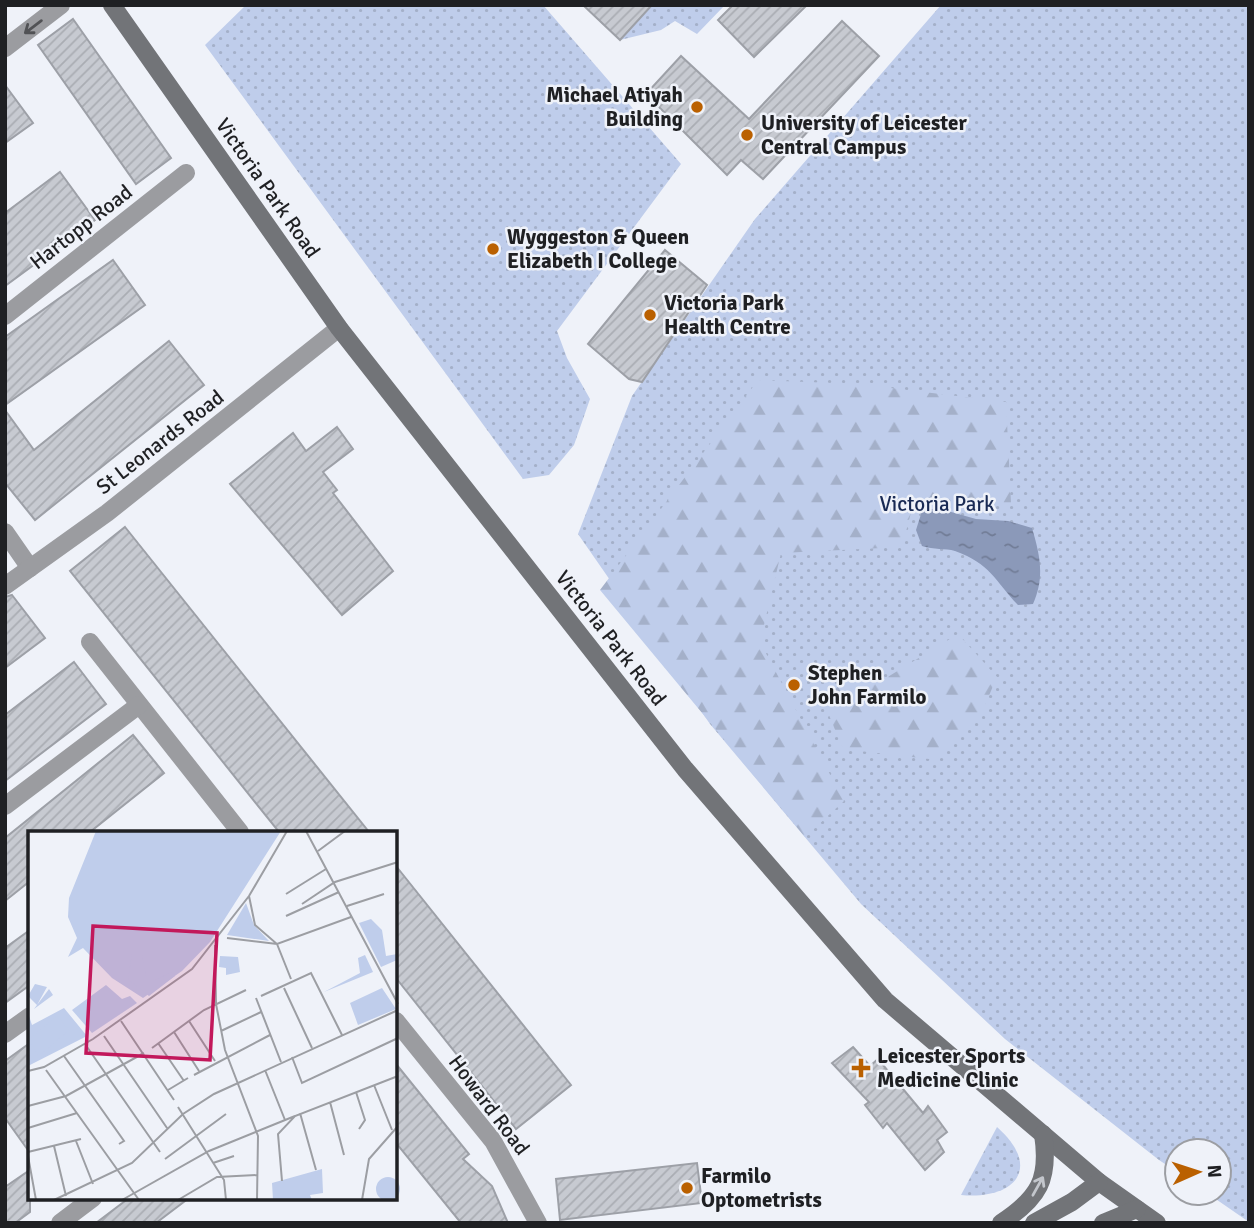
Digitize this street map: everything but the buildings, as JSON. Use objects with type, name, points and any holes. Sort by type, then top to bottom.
[{"type":"main road","name":"Victoria Park Road","points":[[112,5],[339,328],[685,769],[885,1000],[1099,1182],[1157,1223]]},
{"type":"main road","points":[[1001,1223],[1028,1203],[1044,1176],[1046,1157],[1043,1134]]},
{"type":"main road","points":[[1034,1223],[1072,1202],[1099,1182]]},
{"type":"main road","points":[[1103,1223],[1137,1209]]},
{"type":"street","points":[[5,48],[61,5]]},
{"type":"street","name":"Hartopp Road","points":[[5,316],[186,173]]},
{"type":"street","name":"St Leonards Road","points":[[5,586],[107,513],[339,328]]},
{"type":"street","points":[[5,533],[30,568]]},
{"type":"street","points":[[90,642],[239,831]]},
{"type":"street","points":[[5,806],[139,705]]},
{"type":"street","points":[[5,1034],[28,1017]]},
{"type":"street","name":"Howard Road","points":[[397,1022],[493,1141],[538,1223]]},
{"type":"street","points":[[60,1223],[90,1200]]},
{"type":"green space","name":"Wyggeston & Queen Elizabeth I College","points":[[246,5],[543,5],[681,164],[557,331],[567,358],[590,399],[574,445],[549,475],[523,479],[205,45]]},
{"type":"green space","points":[[652,5],[725,5],[697,34],[675,21],[661,30],[620,40]]},
{"type":"green space","name":"Victoria Park","points":[[941,5],[1249,5],[1249,1222],[1227,1207],[1233,1207],[1233,1137],[1163,1137],[1163,1163],[1005,1039],[861,904],[710,724],[578,534],[632,396],[755,219]]},
{"type":"green space","points":[[758,380],[858,384],[1006,402],[1011,503],[982,509],[940,496],[914,501],[902,547],[781,553],[760,642],[844,801],[805,837],[600,590]]},
{"type":"green space","points":[[958,634],[997,677],[981,714],[938,760],[843,749],[822,698],[868,666],[886,678]]},
{"type":"green space","points":[[997,1127],[1011,1142],[1018,1156],[1020,1168],[1016,1178],[996,1192],[961,1195]]},
{"type":"water","points":[[937,508],[976,519],[1008,521],[1032,528],[1040,566],[1039,585],[1033,604],[1018,605],[977,561],[951,550],[922,546],[916,530],[922,511]]},
{"type":"place","name":"Michael Atiyah Building","points":[[697,107]]},
{"type":"place","name":"University of Leicester Central Campus","points":[[747,135]]},
{"type":"place","name":"Wyggeston & Queen Elizabeth I College","points":[[493,249]]},
{"type":"place","name":"Victoria Park Health Centre","points":[[650,315]]},
{"type":"place","name":"Stephen John Farmilo","points":[[794,685]]},
{"type":"place","name":"Leicester Sports Medicine Clinic","points":[[861,1068]]},
{"type":"place","name":"Farmilo Optometrists","points":[[687,1188]]}]
